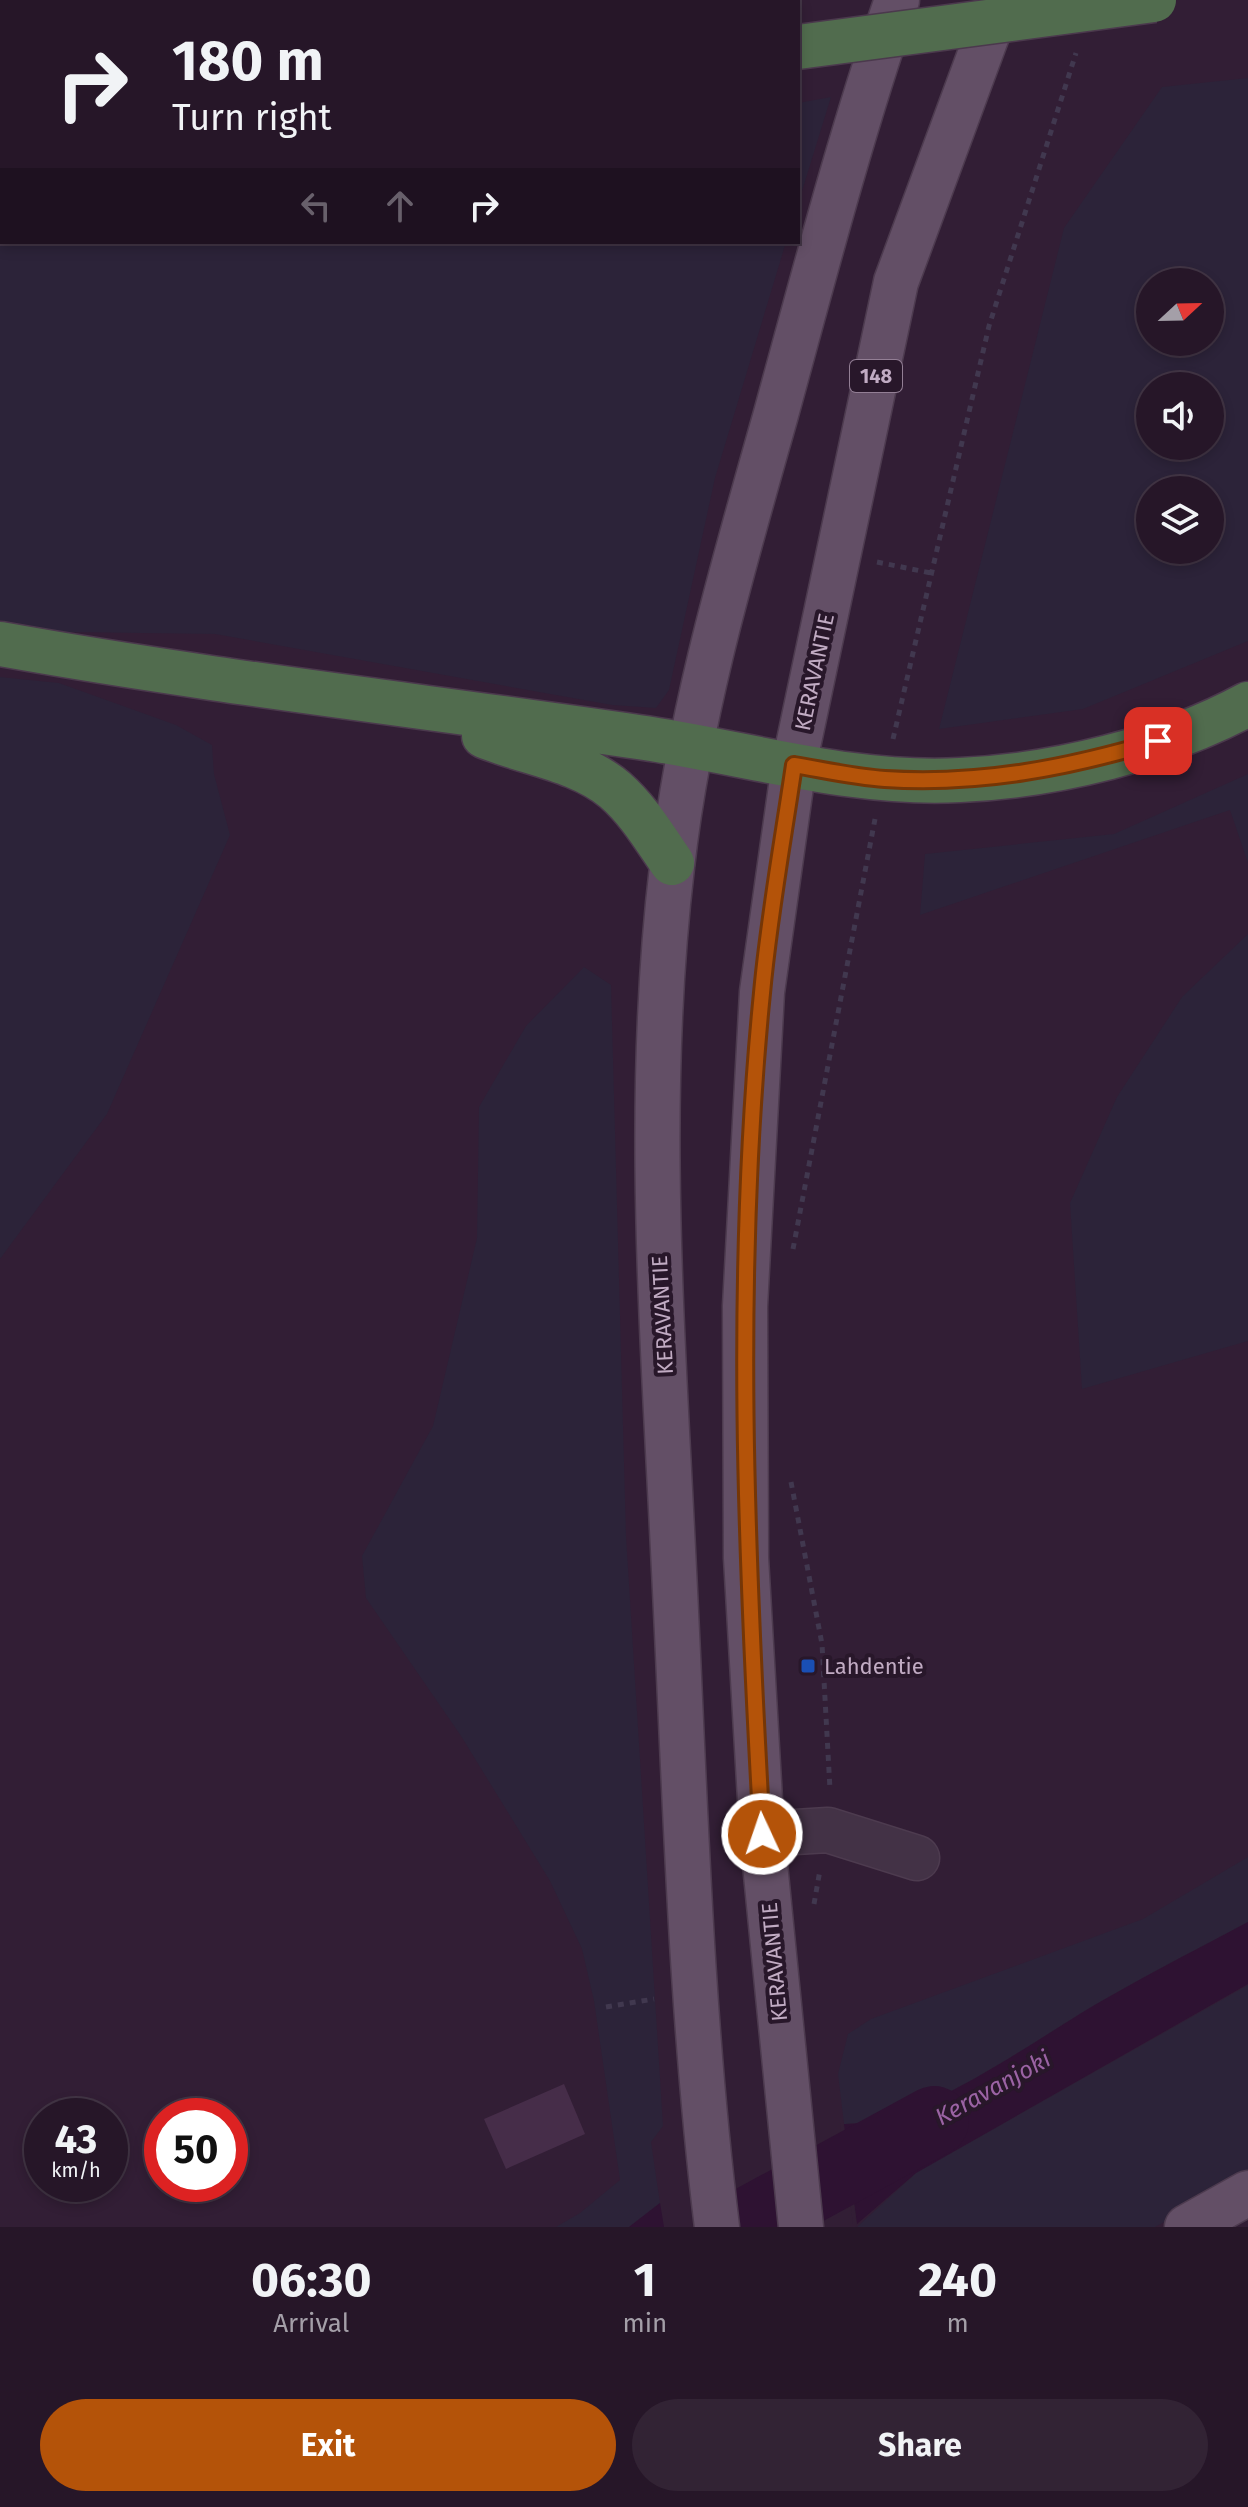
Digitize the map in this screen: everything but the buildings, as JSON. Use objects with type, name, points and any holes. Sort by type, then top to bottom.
[{"type":"highway","points":[[800,47],[1154,0]]},
{"type":"highway","points":[[0,644],[418,709],[692,744],[883,779],[958,780],[1031,774],[1158,741],[1248,704]]},
{"type":"highway","points":[[418,709],[566,765],[612,788],[638,813],[672,863]]},
{"type":"main road","name":"KERAVANTIE","points":[[717,2227],[694,1992],[657,1176],[660,992],[672,863],[692,744],[756,483],[865,91],[897,0]]},
{"type":"main road","name":"KERAVANTIE","points":[[801,2227],[762,1834],[746,1558],[745,1306],[762,992],[794,765],[896,282],[1000,0]]},
{"type":"main road","points":[[1187,2227],[1248,2193]]},
{"type":"lane","points":[[762,1834],[828,1830],[917,1858]]},
{"type":"path","points":[[891,747],[989,326],[1079,44]]},
{"type":"path","points":[[839,553],[931,573]]},
{"type":"path","points":[[792,1263],[869,846]]},
{"type":"path","points":[[790,1469],[822,1644],[830,1776],[828,1830],[814,1909]]},
{"type":"shaded area","points":[[1248,78],[1248,641],[1083,709],[939,729],[1064,228],[1162,87]]},
{"type":"shaded area","points":[[831,97],[800,198],[800,103]]},
{"type":"shaded area","points":[[0,244],[785,244],[715,478],[669,690],[656,708],[612,705],[215,634],[65,632],[0,620]]},
{"type":"shaded area","points":[[0,677],[59,683],[176,725],[212,745],[214,774],[230,835],[107,1114],[0,1259]]},
{"type":"shaded area","points":[[1248,774],[1248,863],[1230,810],[920,915],[925,854],[1114,834]]},
{"type":"shaded area","points":[[1248,934],[1248,1341],[1082,1389],[1070,1203],[1117,1097],[1182,997]]},
{"type":"shaded area","points":[[584,967],[611,985],[626,1536],[663,2126],[651,2142],[660,2203],[629,2227],[556,2227],[580,2213],[620,2180],[594,2001],[582,1949],[550,1881],[461,1736],[366,1598],[362,1556],[433,1426],[477,1238],[479,1107],[526,1026]]},
{"type":"shaded area","points":[[1248,1857],[1248,1922],[1107,1998],[944,2095],[875,2120],[844,2124],[838,2074],[848,2034],[871,2019],[1143,1919]]},
{"type":"shaded area","points":[[1248,1985],[1248,2175],[1155,2227],[857,2227],[916,2173]]},
{"type":"water","points":[[1248,1922],[1248,1984],[916,2173],[857,2224],[844,2124],[875,2120],[944,2095],[1107,1998]]},
{"type":"water","points":[[660,2203],[664,2227],[629,2227]]},
{"type":"pier","points":[[843,2120],[857,2227],[853,2224],[840,2124]]},
{"type":"waterway","name":"Keravanjoki","points":[[739,2227],[934,2121]]},
{"type":"place","name":"Lahdentie","points":[[808,1666]]},
{"type":"route","points":[[762,1834],[746,1558],[745,1306],[751,1135],[762,992],[794,765],[883,779],[958,780],[1031,774],[1087,762],[1158,741]]}]
